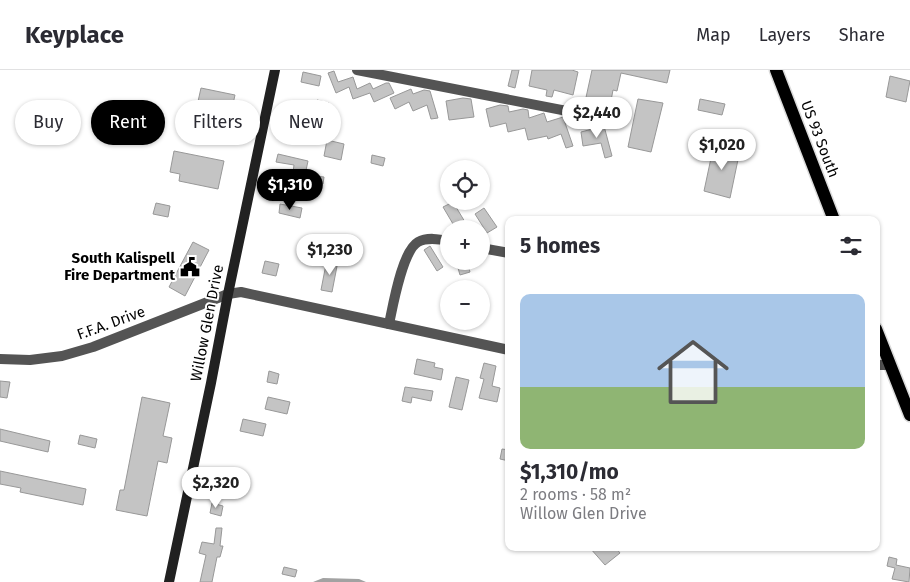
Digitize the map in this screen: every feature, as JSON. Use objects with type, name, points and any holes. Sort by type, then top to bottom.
[{"type":"main road","name":"Willow Glen Drive","points":[[169,582],[276,70]]},
{"type":"main road","name":"US 93 South","points":[[776,70],[832,216]]},
{"type":"main road","points":[[880,339],[910,415]]},
{"type":"street","points":[[357,70],[614,120]]},
{"type":"street","points":[[389,324],[405,260],[411,249],[423,240],[440,240]]},
{"type":"street","points":[[490,250],[505,253]]},
{"type":"street","name":"F.F.A. Drive","points":[[0,359],[30,360],[62,356],[93,347],[236,292],[251,293],[505,349]]},
{"type":"street","points":[[880,365],[890,365]]},
{"type":"shaded area","points":[[323,578],[359,579],[366,582],[313,582]]},
{"type":"building","points":[[512,70],[519,70],[515,88],[508,86]]},
{"type":"building","points":[[532,70],[572,70],[578,72],[573,95],[554,90],[552,97],[546,96],[547,90],[529,86]]},
{"type":"building","points":[[592,70],[670,70],[667,83],[621,73],[617,91],[613,90],[610,106],[585,102]]},
{"type":"building","points":[[334,71],[338,82],[353,77],[357,89],[370,83],[373,89],[389,83],[394,93],[374,102],[370,93],[353,99],[349,87],[336,93],[328,73]]},
{"type":"building","points":[[303,72],[321,76],[319,86],[301,82]]},
{"type":"building","points":[[890,76],[910,81],[906,102],[886,97]]},
{"type":"building","points":[[201,88],[235,95],[234,100],[198,100]]},
{"type":"building","points":[[411,89],[413,94],[424,90],[430,91],[438,118],[431,119],[427,105],[413,111],[409,102],[395,109],[390,98]]},
{"type":"building","points":[[463,98],[471,99],[474,117],[449,120],[446,101]]},
{"type":"building","points":[[638,99],[663,103],[651,152],[628,147]]},
{"type":"building","points":[[700,99],[725,104],[722,115],[698,110]]},
{"type":"building","points":[[500,105],[508,106],[509,112],[523,109],[528,110],[529,118],[544,113],[547,122],[563,117],[573,146],[566,148],[561,134],[548,139],[547,136],[528,140],[525,128],[508,132],[506,123],[490,127],[486,109]]},
{"type":"building","points":[[604,126],[612,156],[605,158],[601,143],[583,146],[581,132]]},
{"type":"building","points":[[344,144],[341,160],[324,156],[326,145]]},
{"type":"building","points":[[714,144],[740,150],[730,198],[704,191]]},
{"type":"building","points":[[174,151],[224,161],[218,189],[179,181],[180,174],[170,172]]},
{"type":"building","points":[[278,154],[308,161],[305,175],[324,177],[323,184],[292,180],[294,165],[276,162]]},
{"type":"building","points":[[372,155],[385,158],[383,166],[371,163]]},
{"type":"building","points":[[156,203],[170,206],[168,217],[153,214]]},
{"type":"building","points":[[280,204],[302,208],[300,218],[279,213]]},
{"type":"building","points":[[445,210],[458,210],[464,220],[451,220]]},
{"type":"building","points":[[481,210],[485,210],[497,227],[490,231],[490,220],[479,220],[475,214]]},
{"type":"building","points":[[193,242],[209,250],[185,296],[169,287]]},
{"type":"building","points":[[430,246],[440,262],[440,269],[437,271],[424,250]]},
{"type":"building","points":[[327,259],[338,261],[332,292],[321,290]]},
{"type":"building","points":[[265,261],[279,264],[276,276],[262,273]]},
{"type":"building","points":[[459,270],[469,270],[470,272],[460,275]]},
{"type":"building","points":[[417,359],[435,363],[434,367],[443,369],[441,380],[414,374]]},
{"type":"building","points":[[484,363],[496,366],[492,386],[500,388],[497,402],[479,398],[484,379],[480,378]]},
{"type":"building","points":[[269,371],[279,374],[277,384],[267,382]]},
{"type":"building","points":[[456,377],[469,380],[462,410],[449,407]]},
{"type":"building","points":[[0,381],[10,382],[7,398],[0,397]]},
{"type":"building","points":[[405,387],[433,391],[431,401],[412,397],[411,403],[402,401]]},
{"type":"building","points":[[142,397],[170,403],[163,436],[172,438],[167,463],[158,461],[147,516],[116,510],[120,490],[124,490]]},
{"type":"building","points":[[268,397],[290,402],[287,414],[265,409]]},
{"type":"building","points":[[243,419],[266,424],[263,436],[240,431]]},
{"type":"building","points":[[0,429],[50,441],[48,452],[0,441]]},
{"type":"building","points":[[80,435],[97,439],[95,448],[78,444]]},
{"type":"building","points":[[502,449],[505,449],[505,460],[500,459]]},
{"type":"building","points":[[0,471],[86,489],[83,505],[20,492],[21,488],[0,484]]},
{"type":"building","points":[[212,503],[223,506],[221,516],[210,513]]},
{"type":"building","points":[[216,528],[222,528],[220,546],[223,546],[220,557],[217,557],[212,582],[200,582],[206,555],[199,553],[202,542],[214,544]]},
{"type":"building","points":[[593,551],[618,551],[620,553],[605,565]]},
{"type":"building","points":[[889,557],[897,559],[896,565],[910,568],[909,582],[892,579],[895,568],[887,566]]},
{"type":"building","points":[[284,567],[297,570],[295,577],[282,574]]},
{"type":"place","name":"South Kalispell Fire Department","points":[[190,267]]}]
